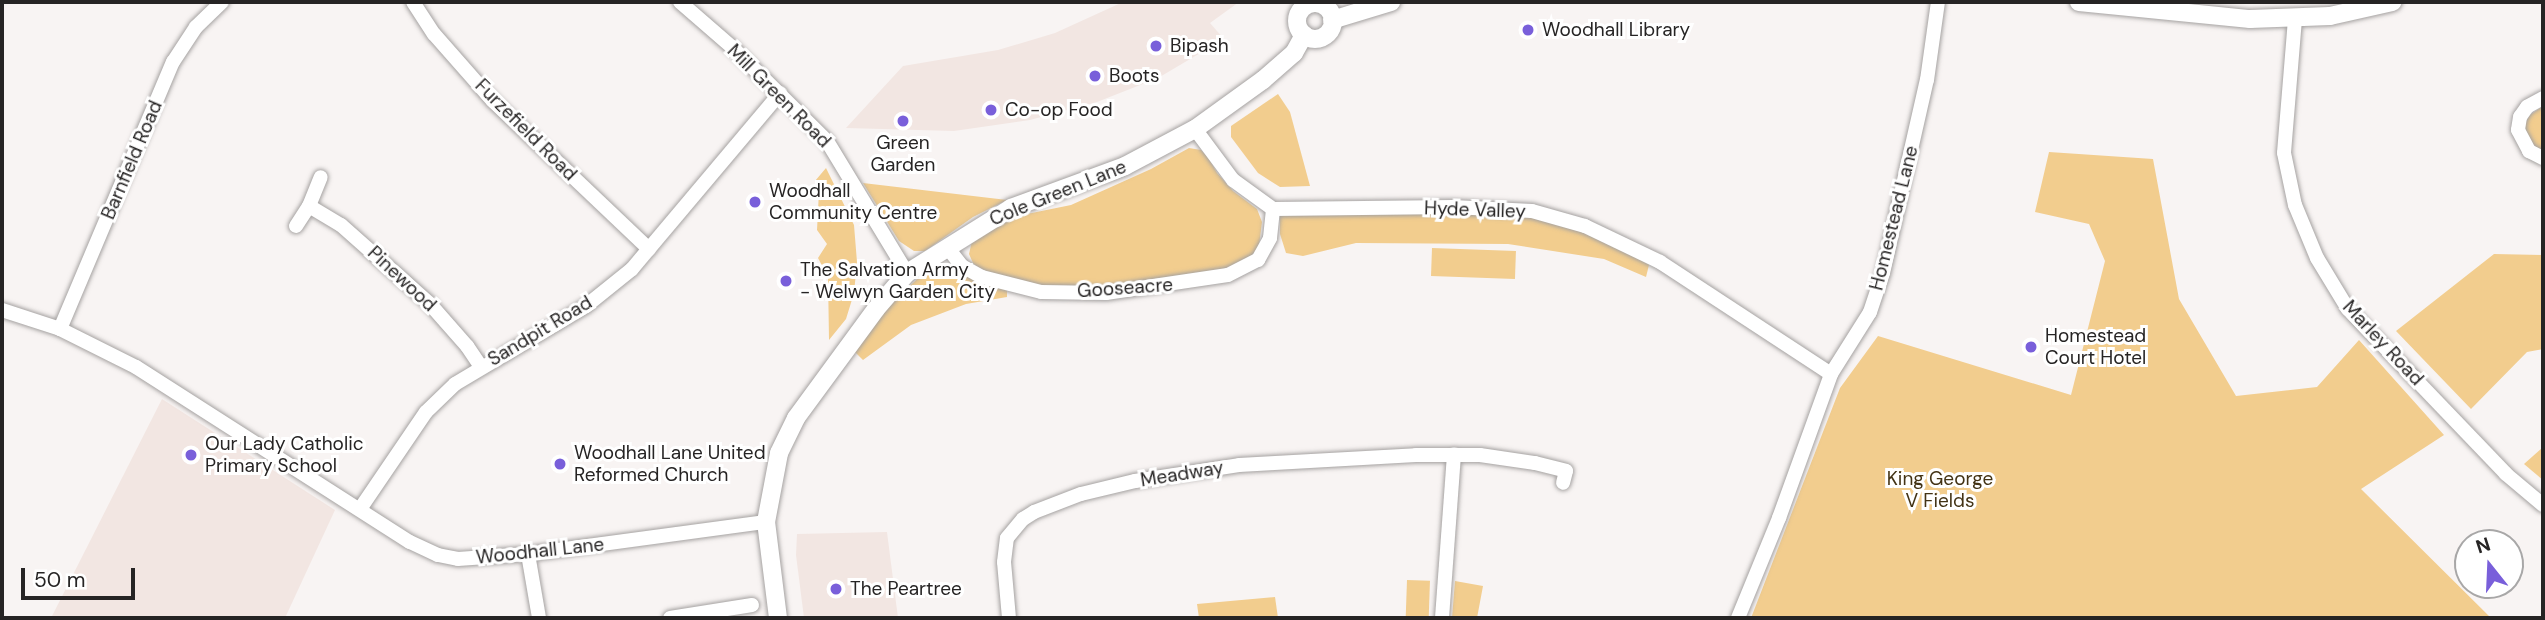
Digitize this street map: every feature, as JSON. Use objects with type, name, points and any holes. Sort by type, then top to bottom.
[{"type":"street","name":"Barnfield Road","points":[[60,329],[173,62],[196,27],[222,2]]},
{"type":"street","name":"Furzefield Road","points":[[413,2],[434,34],[493,101],[649,249]]},
{"type":"street","name":"Mill Green Road","points":[[680,2],[813,125],[838,157],[907,273]]},
{"type":"street","points":[[1332,20],[1391,2]]},
{"type":"street","name":"Homestead Lane","points":[[1738,618],[1779,518],[1830,374],[1870,312],[1883,273],[1927,79],[1938,2]]},
{"type":"street","points":[[2079,2],[2200,9],[2295,19],[2392,2]]},
{"type":"street","points":[[1319,3],[1328,9],[1332,26],[1323,36],[1316,38],[1304,34],[1298,26],[1298,16],[1304,7],[1319,3]]},
{"type":"street","name":"Marley Road","points":[[2295,19],[2284,153],[2295,205],[2317,258],[2348,309],[2506,474],[2543,505]]},
{"type":"street","name":"Cole Green Lane","points":[[778,618],[766,522],[779,453],[791,426],[845,350],[907,273],[1011,208],[1125,166],[1195,129],[1263,80],[1294,53],[1304,34]]},
{"type":"street","name":"Sandpit Road","points":[[360,509],[426,412],[455,384],[586,306],[632,269],[780,93]]},
{"type":"street","points":[[2543,98],[2528,107],[2520,117],[2518,130],[2529,151],[2543,158]]},
{"type":"street","points":[[1195,129],[1233,180],[1273,209]]},
{"type":"street","points":[[296,226],[309,206],[321,177]]},
{"type":"street","name":"Pinewood","points":[[309,206],[341,225],[430,304],[467,346],[481,367]]},
{"type":"street","name":"Hyde Valley","points":[[1273,209],[1453,207],[1532,211],[1585,226],[1660,262],[1830,374]]},
{"type":"street","name":"Gooseacre","points":[[947,247],[962,265],[982,277],[1041,292],[1119,292],[1228,275],[1258,260],[1270,238],[1273,209]]},
{"type":"street","name":"Woodhall Lane","points":[[2,310],[60,329],[136,367],[410,542],[438,555],[458,559],[528,554],[766,522]]},
{"type":"street","points":[[1442,618],[1454,454]]},
{"type":"street","name":"Meadway","points":[[1009,618],[1004,562],[1007,538],[1023,519],[1056,502],[1135,481],[1239,465],[1349,457],[1454,454],[1535,463],[1566,471],[1563,483]]},
{"type":"street","points":[[528,554],[539,618]]},
{"type":"street","points":[[670,618],[752,606]]},
{"type":"shaded area","points":[[1123,2],[1239,2],[1210,23],[1224,39],[1158,78],[1097,102],[1030,120],[954,131],[846,128],[903,66],[998,50],[1055,33]]},
{"type":"shaded area","name":"Our Lady Catholic Primary School","points":[[162,399],[335,510],[285,618],[51,618]]},
{"type":"shaded area","points":[[887,532],[898,618],[804,618],[796,555],[797,534]]},
{"type":"green space","points":[[1278,94],[1290,112],[1310,186],[1280,187],[1258,173],[1231,137],[1231,126]]},
{"type":"green space","points":[[2543,106],[2543,151],[2531,144],[2524,125],[2530,115]]},
{"type":"green space","points":[[1189,148],[1201,150],[1233,191],[1257,209],[1262,222],[1259,246],[1249,259],[1229,269],[1166,282],[1097,287],[1032,285],[982,271],[973,263],[969,254],[972,241],[1017,216],[1071,205],[1151,169]]},
{"type":"green space","name":"King George V Fields","points":[[2049,152],[2153,159],[2179,299],[2236,396],[2317,387],[2359,340],[2444,435],[2361,489],[2454,581],[2454,599],[2472,599],[2491,618],[1751,618],[1840,388],[1878,336],[2071,395],[2105,261],[2089,224],[2035,212]]},
{"type":"green space","points":[[826,168],[854,225],[857,262],[854,293],[846,319],[829,340],[828,277],[818,258],[827,244],[817,230],[819,191],[815,181]]},
{"type":"green space","points":[[863,183],[1007,200],[973,217],[925,251],[914,251],[899,241]]},
{"type":"green space","points":[[1453,212],[1531,216],[1585,232],[1650,261],[1646,277],[1604,259],[1508,244],[1356,243],[1303,256],[1286,253],[1280,234],[1280,214]]},
{"type":"green space","points":[[1432,248],[1516,251],[1515,279],[1431,276]]},
{"type":"green space","points":[[2494,254],[2543,255],[2543,349],[2527,352],[2471,409],[2396,331]]},
{"type":"green space","points":[[944,265],[977,281],[1007,290],[1007,297],[966,304],[911,325],[863,360],[854,351],[884,310],[928,269]]},
{"type":"green space","points":[[2543,447],[2543,480],[2524,464]]},
{"type":"green space","points":[[1407,580],[1430,581],[1429,618],[1406,618]]},
{"type":"green space","points":[[1455,581],[1483,586],[1477,618],[1452,618]]},
{"type":"green space","points":[[1275,597],[1278,618],[1199,618],[1197,604]]},
{"type":"place","name":"Woodhall Library","points":[[1528,30]]},
{"type":"place","name":"Bipash","points":[[1156,46]]},
{"type":"place","name":"Boots","points":[[1095,76]]},
{"type":"place","name":"Co-op Food","points":[[991,110]]},
{"type":"place","name":"Green Garden","points":[[903,121]]},
{"type":"place","name":"Woodhall Community Centre","points":[[755,202]]},
{"type":"place","name":"The Salvation Army - Welwyn Garden City","points":[[786,281]]},
{"type":"place","name":"Homestead Court Hotel","points":[[2031,347]]},
{"type":"place","name":"Our Lady Catholic Primary School","points":[[191,455]]},
{"type":"place","name":"Woodhall Lane United Reformed Church","points":[[560,464]]},
{"type":"place","name":"The Peartree","points":[[836,589]]}]
